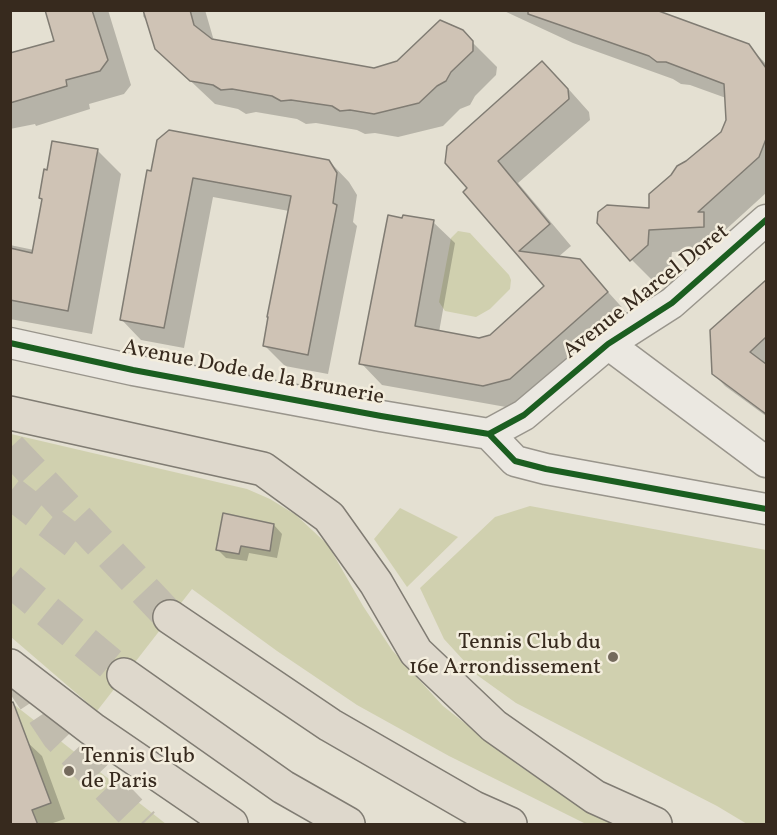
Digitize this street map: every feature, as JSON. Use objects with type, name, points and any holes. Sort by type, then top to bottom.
[{"type":"main road","points":[[10,413],[263,469],[328,517],[376,583],[416,652],[494,726],[596,797],[655,825]]},
{"type":"main road","points":[[170,617],[330,724],[474,808],[510,825]]},
{"type":"main road","points":[[10,666],[92,729],[231,825]]},
{"type":"main road","points":[[124,675],[283,787],[348,825]]},
{"type":"street","name":"Avenue Marcel Doret","points":[[489,434],[524,415],[608,344],[672,303],[766,220]]},
{"type":"street","name":"Avenue Dode de la Brunerie","points":[[10,343],[145,372],[489,434]]},
{"type":"street","points":[[608,344],[766,462]]},
{"type":"street","points":[[489,434],[515,461],[546,469],[766,508]]},
{"type":"green space","points":[[458,231],[470,233],[511,280],[510,289],[490,309],[476,317],[445,311],[439,302],[451,238]]},
{"type":"green space","points":[[11,434],[247,489],[270,499],[296,515],[328,545],[363,606],[392,650],[443,706],[518,765],[591,814],[612,824],[586,824],[449,756],[357,705],[277,651],[192,589],[97,711],[11,637]]},
{"type":"green space","name":"Tennis Club du 16e Arrondissement","points":[[530,506],[766,550],[766,824],[747,824],[717,806],[516,703],[477,675],[444,639],[420,588],[495,517]]},
{"type":"green space","points":[[400,508],[458,537],[407,587],[374,539]]},
{"type":"green space","name":"Tennis Club de Paris","points":[[12,703],[166,824],[38,824],[32,810],[51,803]]},
{"type":"building","points":[[45,10],[92,10],[108,60],[100,71],[66,80],[67,86],[10,103],[10,53],[54,41]]},
{"type":"building","points":[[143,10],[190,10],[194,25],[212,39],[374,68],[397,61],[440,20],[463,30],[473,41],[473,51],[451,72],[446,81],[437,86],[419,103],[374,114],[350,110],[340,111],[332,106],[291,100],[281,101],[272,96],[232,89],[221,90],[213,85],[190,81],[155,49]]},
{"type":"building","points":[[528,10],[656,10],[749,44],[766,68],[766,139],[759,157],[698,212],[704,212],[704,227],[649,230],[648,245],[630,261],[597,223],[598,212],[607,205],[649,208],[649,194],[671,175],[677,166],[721,132],[726,120],[724,84],[666,62],[657,62],[649,56],[528,14]]},
{"type":"building","points":[[542,61],[568,89],[569,99],[498,161],[550,224],[519,251],[580,259],[608,292],[510,379],[483,386],[359,364],[388,215],[434,220],[415,326],[479,338],[490,335],[544,286],[463,192],[467,188],[445,163],[447,146]]},
{"type":"building","points":[[169,130],[329,160],[337,173],[333,203],[337,205],[308,355],[263,346],[291,196],[193,178],[164,328],[120,320],[147,170],[151,171],[157,140]]},
{"type":"building","points":[[52,141],[98,149],[68,311],[10,300],[10,248],[32,253],[42,199],[39,198],[44,169],[47,170]]},
{"type":"building","points":[[766,280],[766,337],[750,352],[766,364],[766,414],[712,374],[710,330]]},
{"type":"building","points":[[223,513],[274,524],[270,551],[241,546],[239,554],[216,550]]},
{"type":"building","points":[[13,702],[51,803],[32,810],[38,825],[10,825],[10,703]]},
{"type":"tunnel","points":[[10,448],[170,617]]},
{"type":"tunnel","points":[[10,492],[77,544]]},
{"type":"tunnel","points":[[10,580],[124,675]]},
{"type":"tunnel","points":[[16,673],[58,736],[143,824]]},
{"type":"cycle path","points":[[489,434],[524,415],[608,344],[672,303],[766,220]]},
{"type":"cycle path","points":[[10,343],[133,370],[489,434]]},
{"type":"cycle path","points":[[489,434],[515,461],[546,469],[766,509]]},
{"type":"place","name":"Tennis Club du 16e Arrondissement","points":[[613,657]]},
{"type":"place","name":"Tennis Club de Paris","points":[[69,771]]}]
